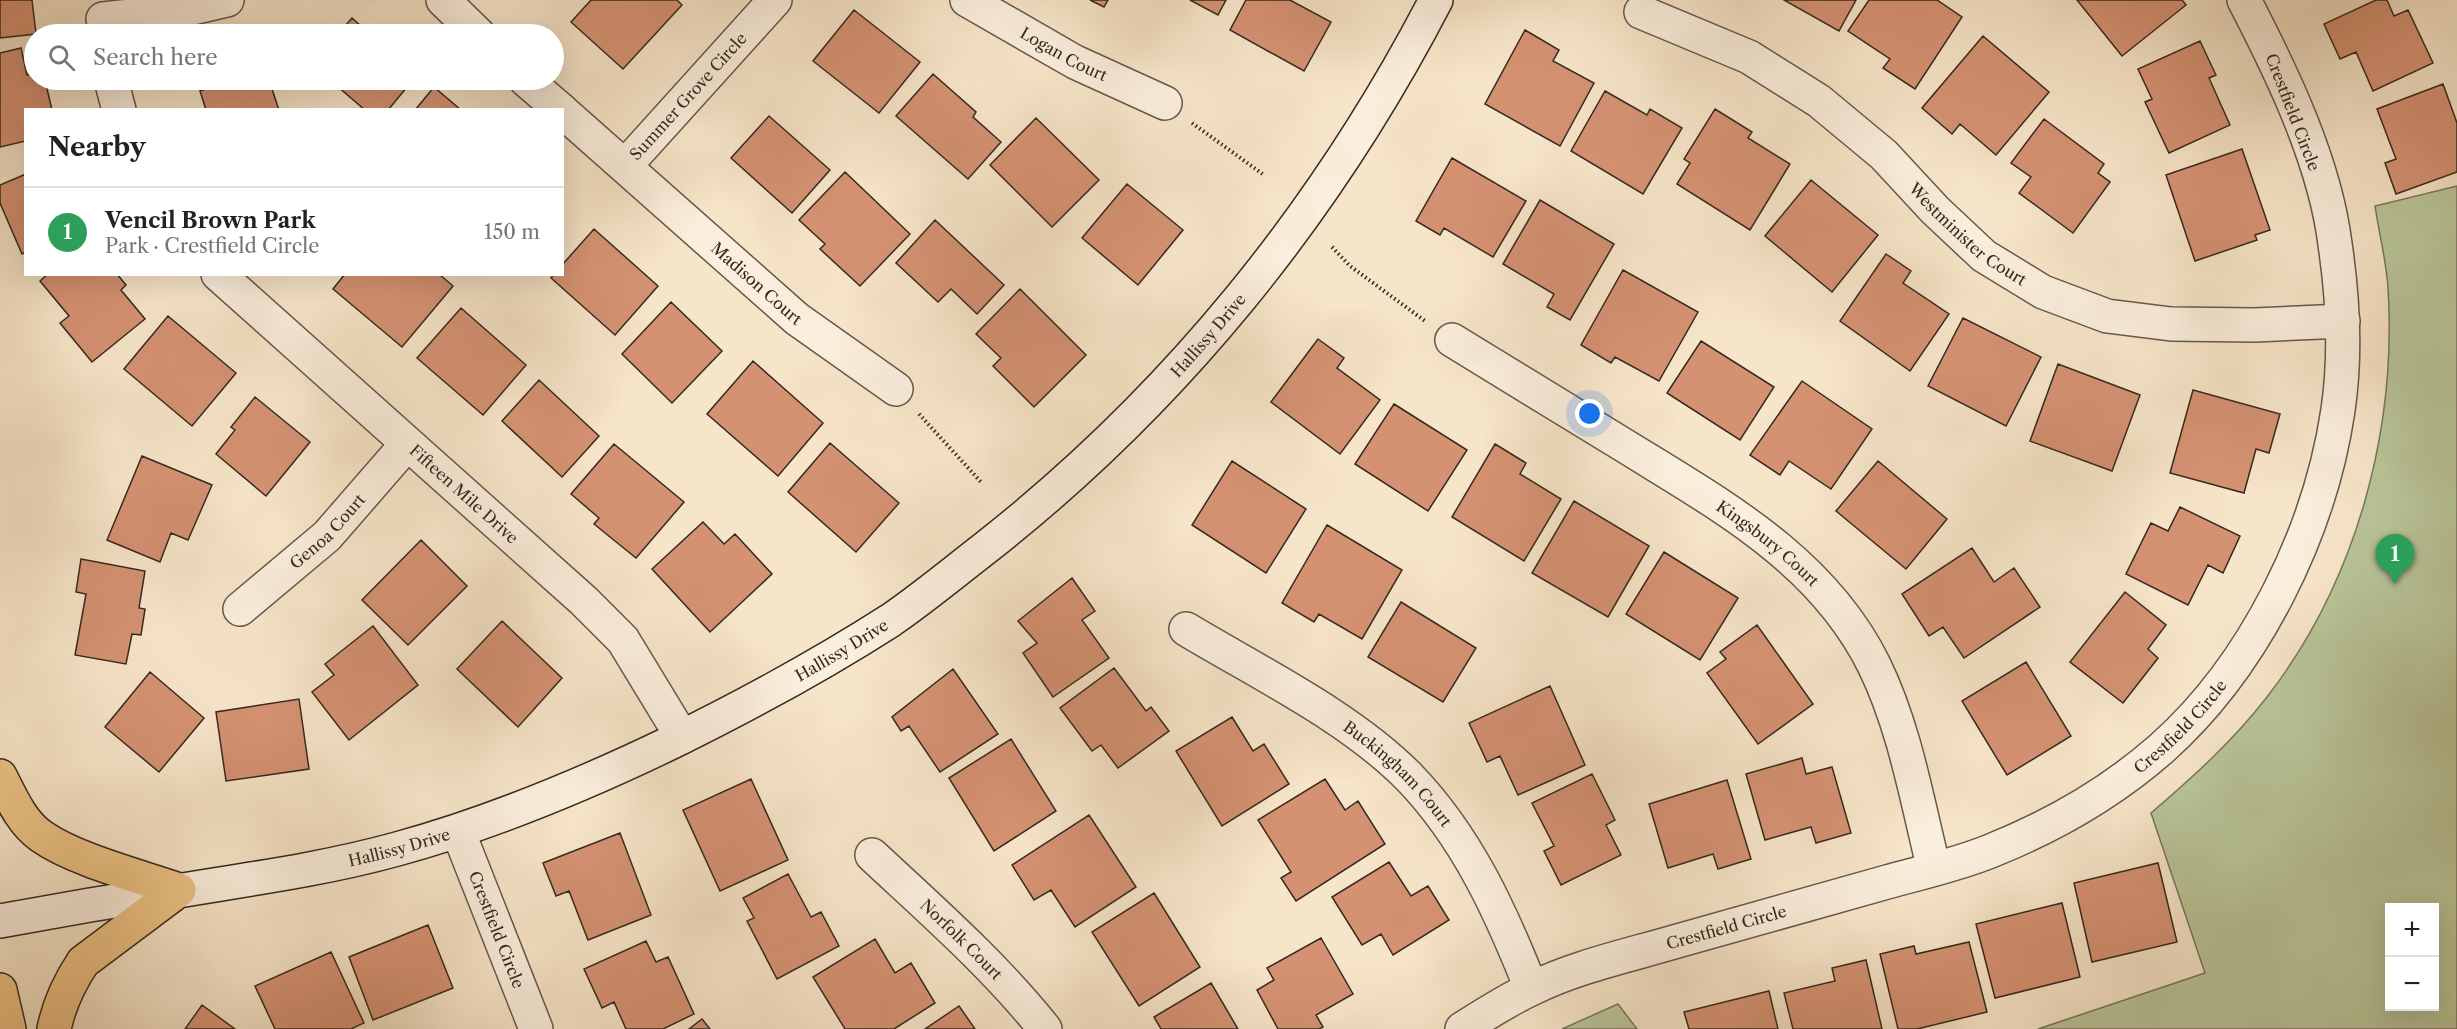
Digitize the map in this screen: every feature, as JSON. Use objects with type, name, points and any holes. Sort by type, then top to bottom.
[{"type":"main road","points":[[0,776],[18,811],[40,836],[72,852],[179,890]]},
{"type":"main road","points":[[54,1029],[57,1013],[73,977],[83,962],[179,890]]},
{"type":"main road","points":[[0,990],[9,1029]]},
{"type":"street","points":[[103,18],[184,10],[227,0]]},
{"type":"street","points":[[443,0],[468,24]]},
{"type":"street","name":"Summer Grove Circle","points":[[625,166],[775,0]]},
{"type":"street","name":"Logan Court","points":[[967,0],[1075,62],[1165,103]]},
{"type":"street","name":"Hallissy Drive","points":[[0,921],[179,890],[258,879],[371,855],[458,831],[592,780],[682,737],[757,700],[895,617],[1077,473],[1130,423],[1244,296],[1304,217],[1383,95],[1436,0]]},
{"type":"street","name":"Crestfield Circle","points":[[1462,1029],[1531,988],[1607,961],[1934,869],[1990,851],[2046,826],[2095,799],[2163,747],[2212,693],[2255,636],[2296,557],[2321,491],[2339,407],[2343,321],[2335,240],[2312,149],[2275,59],[2244,0]]},
{"type":"street","name":"Westminister Court","points":[[1641,12],[1749,57],[1819,100],[1884,155],[1935,210],[1984,256],[2043,292],[2107,316],[2171,324],[2255,325],[2343,321]]},
{"type":"street","points":[[114,90],[118,108]]},
{"type":"street","name":"Madison Court","points":[[538,90],[560,108]]},
{"type":"street","name":"Madison Court","points":[[564,112],[797,319],[896,388]]},
{"type":"street","name":"Fifteen Mile Drive","points":[[220,276],[584,601],[623,640],[682,737]]},
{"type":"street","name":"Kingsbury Court","points":[[1452,340],[1714,501],[1784,550],[1835,603],[1873,664],[1897,725],[1934,869]]},
{"type":"street","name":"Genoa Court","points":[[240,609],[327,536],[407,444]]},
{"type":"street","name":"Buckingham Court","points":[[1186,629],[1343,723],[1409,777],[1461,841],[1503,917],[1531,988]]},
{"type":"street","name":"Crestfield Circle","points":[[458,831],[536,1029]]},
{"type":"street","name":"Norfolk Court","points":[[872,855],[957,934],[1021,998],[1046,1029]]},
{"type":"path","points":[[1165,103],[1264,175]]},
{"type":"path","points":[[1332,247],[1350,266],[1452,340]]},
{"type":"path","points":[[896,388],[981,482]]},
{"type":"green space","points":[[2457,186],[2457,1029],[2038,1029],[2205,973],[2151,813],[2212,758],[2267,697],[2298,652],[2325,605],[2347,555],[2364,503],[2377,450],[2385,396],[2389,342],[2388,287],[2375,206]]},
{"type":"green space","points":[[1618,1004],[1637,1029],[1562,1029]]},
{"type":"building","points":[[0,0],[32,0],[35,24],[24,24],[24,35],[0,38]]},
{"type":"building","points":[[591,0],[677,0],[682,5],[623,69],[571,22]]},
{"type":"building","points":[[1090,0],[1108,0],[1104,7]]},
{"type":"building","points":[[1190,0],[1226,0],[1218,15]]},
{"type":"building","points":[[1246,0],[1290,0],[1331,22],[1304,71],[1230,30]]},
{"type":"building","points":[[1784,0],[1856,0],[1839,31]]},
{"type":"building","points":[[1869,0],[1937,0],[1962,17],[1915,89],[1883,68],[1890,59],[1848,31]]},
{"type":"building","points":[[2077,0],[2182,0],[2186,5],[2122,56]]},
{"type":"building","points":[[2376,0],[2387,0],[2394,16],[2408,10],[2433,63],[2373,91],[2356,52],[2340,59],[2324,24]]},
{"type":"building","points":[[854,10],[920,62],[879,113],[813,61]]},
{"type":"building","points":[[352,18],[359,24],[347,24]]},
{"type":"building","points":[[1525,30],[1559,50],[1553,61],[1594,83],[1560,146],[1485,104]]},
{"type":"building","points":[[1983,36],[2049,92],[1996,155],[1960,124],[1952,134],[1922,108]]},
{"type":"building","points":[[2200,41],[2216,75],[2209,78],[2230,125],[2169,153],[2145,102],[2152,99],[2138,69]]},
{"type":"building","points":[[21,48],[24,62],[24,90],[47,90],[52,108],[24,108],[24,141],[0,147],[0,53]]},
{"type":"building","points":[[933,74],[976,112],[973,117],[1001,142],[968,179],[896,116]]},
{"type":"building","points":[[2443,84],[2457,123],[2457,172],[2396,194],[2385,163],[2396,159],[2377,109]]},
{"type":"building","points":[[272,90],[278,108],[205,108],[200,91]]},
{"type":"building","points":[[342,90],[405,90],[390,108],[363,108]]},
{"type":"building","points":[[432,90],[438,90],[459,108],[417,108]]},
{"type":"building","points":[[1605,91],[1647,115],[1650,109],[1682,128],[1643,194],[1571,151]]},
{"type":"building","points":[[1715,109],[1752,132],[1748,138],[1790,164],[1750,230],[1677,184],[1690,163],[1684,159]]},
{"type":"building","points":[[769,116],[830,170],[792,213],[731,158]]},
{"type":"building","points":[[1036,118],[1099,180],[1052,227],[990,165]]},
{"type":"building","points":[[2044,119],[2104,164],[2098,173],[2110,182],[2073,233],[2019,193],[2031,177],[2011,163]]},
{"type":"building","points":[[2242,149],[2270,230],[2255,235],[2257,240],[2195,261],[2166,175]]},
{"type":"building","points":[[1452,158],[1526,201],[1493,257],[1444,228],[1440,235],[1416,221]]},
{"type":"building","points":[[845,172],[910,234],[860,286],[820,249],[825,244],[799,220]]},
{"type":"building","points":[[24,175],[24,253],[22,254],[0,203],[0,185]]},
{"type":"building","points":[[1811,180],[1878,235],[1832,292],[1765,236]]},
{"type":"building","points":[[1127,184],[1183,230],[1138,285],[1082,238]]},
{"type":"building","points":[[1540,200],[1614,244],[1570,320],[1547,307],[1554,294],[1503,264]]},
{"type":"building","points":[[935,220],[1004,285],[977,314],[951,289],[938,302],[896,263]]},
{"type":"building","points":[[594,229],[658,286],[615,335],[551,278],[564,276],[564,263]]},
{"type":"building","points":[[1886,254],[1911,271],[1903,283],[1949,314],[1910,371],[1840,321]]},
{"type":"building","points":[[1623,270],[1698,312],[1659,381],[1615,357],[1611,363],[1581,345]]},
{"type":"building","points":[[46,276],[119,276],[126,285],[121,290],[145,319],[92,362],[60,323],[69,316],[40,281]]},
{"type":"building","points":[[343,276],[441,276],[453,286],[402,347],[333,289]]},
{"type":"building","points":[[1020,289],[1086,355],[1034,407],[993,366],[1001,358],[976,334]]},
{"type":"building","points":[[671,302],[722,351],[672,403],[622,354]]},
{"type":"building","points":[[461,308],[526,365],[483,415],[417,358]]},
{"type":"building","points":[[168,316],[236,373],[192,426],[124,369]]},
{"type":"building","points":[[1963,318],[2041,357],[2006,426],[1928,386]]},
{"type":"building","points":[[1318,339],[1344,358],[1337,368],[1380,400],[1340,454],[1271,402]]},
{"type":"building","points":[[1701,341],[1774,387],[1740,440],[1667,393]]},
{"type":"building","points":[[753,361],[823,423],[778,476],[707,414]]},
{"type":"building","points":[[2058,364],[2140,395],[2112,471],[2030,441]]},
{"type":"building","points":[[539,380],[599,436],[562,477],[502,421]]},
{"type":"building","points":[[1802,381],[1872,429],[1831,489],[1789,461],[1780,475],[1750,455]]},
{"type":"building","points":[[2193,390],[2280,414],[2269,453],[2256,449],[2244,493],[2170,473]]},
{"type":"building","points":[[255,397],[310,442],[266,496],[216,454],[235,430],[231,427]]},
{"type":"building","points":[[1394,404],[1467,450],[1428,511],[1355,464]]},
{"type":"building","points":[[830,443],[899,503],[856,552],[788,492]]},
{"type":"building","points":[[614,444],[684,502],[636,558],[594,524],[599,518],[571,494]]},
{"type":"building","points":[[1495,444],[1526,463],[1520,474],[1561,499],[1524,561],[1452,517]]},
{"type":"building","points":[[142,456],[212,485],[188,540],[171,533],[160,562],[107,540]]},
{"type":"building","points":[[1232,461],[1306,509],[1266,573],[1192,525]]},
{"type":"building","points":[[1878,461],[1947,519],[1906,569],[1836,511]]},
{"type":"building","points":[[1574,501],[1649,546],[1608,617],[1532,573]]},
{"type":"building","points":[[2180,507],[2240,536],[2223,573],[2208,565],[2188,605],[2126,574],[2151,523],[2168,531]]},
{"type":"building","points":[[703,522],[724,544],[735,534],[772,574],[710,632],[652,569]]},
{"type":"building","points":[[1327,525],[1402,570],[1362,639],[1319,614],[1314,622],[1282,603]]},
{"type":"building","points":[[421,540],[467,586],[408,645],[362,600]]},
{"type":"building","points":[[1972,548],[1994,582],[2014,568],[2040,607],[1964,658],[1943,627],[1929,636],[1902,594]]},
{"type":"building","points":[[1664,552],[1738,598],[1700,660],[1626,614]]},
{"type":"building","points":[[81,559],[145,571],[139,608],[145,609],[141,635],[132,634],[126,664],[75,655],[86,594],[76,592]]},
{"type":"building","points":[[1072,578],[1095,611],[1082,620],[1109,658],[1053,697],[1023,653],[1037,643],[1018,621]]},
{"type":"building","points":[[2125,592],[2166,625],[2148,649],[2158,658],[2123,703],[2070,662]]},
{"type":"building","points":[[1401,602],[1476,648],[1443,702],[1368,657]]},
{"type":"building","points":[[502,621],[562,678],[518,727],[457,669]]},
{"type":"building","points":[[1757,625],[1813,704],[1758,744],[1707,673],[1726,659],[1720,652]]},
{"type":"building","points":[[373,626],[418,685],[349,740],[312,692],[334,675],[325,664]]},
{"type":"building","points":[[2026,662],[2071,736],[2007,775],[1962,701]]},
{"type":"building","points":[[1114,668],[1146,711],[1151,707],[1169,731],[1118,768],[1101,745],[1092,751],[1060,708]]},
{"type":"building","points":[[953,669],[998,734],[940,772],[909,726],[901,731],[892,717]]},
{"type":"building","points":[[150,672],[204,718],[159,772],[105,727]]},
{"type":"building","points":[[1550,686],[1585,765],[1518,795],[1500,756],[1487,762],[1469,723]]},
{"type":"building","points":[[299,699],[309,769],[226,781],[216,712]]},
{"type":"building","points":[[1232,717],[1253,751],[1264,744],[1289,784],[1222,826],[1176,751]]},
{"type":"building","points":[[1011,739],[1056,811],[994,851],[949,778]]},
{"type":"building","points":[[1802,758],[1806,774],[1832,767],[1851,833],[1816,843],[1811,827],[1765,840],[1746,774]]},
{"type":"building","points":[[1592,774],[1615,820],[1606,825],[1621,855],[1561,885],[1544,851],[1554,846],[1532,803]]},
{"type":"building","points":[[751,779],[788,860],[720,891],[683,810]]},
{"type":"building","points":[[1325,779],[1345,810],[1358,801],[1385,844],[1296,901],[1281,878],[1291,872],[1258,820]]},
{"type":"building","points":[[1727,780],[1751,859],[1718,869],[1713,854],[1668,868],[1649,804]]},
{"type":"building","points":[[1089,815],[1136,887],[1075,927],[1051,890],[1034,900],[1012,865]]},
{"type":"building","points":[[620,833],[651,915],[588,940],[569,891],[556,896],[543,863]]},
{"type":"building","points":[[1389,862],[1411,896],[1428,886],[1449,920],[1393,955],[1381,934],[1362,945],[1332,897]]},
{"type":"building","points":[[2158,863],[2177,942],[2092,962],[2074,883]]},
{"type":"building","points":[[788,874],[811,917],[821,912],[839,946],[777,979],[747,921],[754,918],[743,898]]},
{"type":"building","points":[[1154,893],[1200,967],[1139,1006],[1092,932]]},
{"type":"building","points":[[2062,903],[2080,977],[1995,998],[1976,924]]},
{"type":"building","points":[[428,925],[453,988],[373,1020],[349,957]]},
{"type":"building","points":[[1321,938],[1353,994],[1316,1015],[1323,1027],[1319,1029],[1278,1029],[1257,990],[1274,980],[1267,968]]},
{"type":"building","points":[[875,939],[895,973],[911,963],[935,1003],[894,1029],[845,1029],[813,977]]},
{"type":"building","points":[[646,941],[656,962],[668,957],[694,1014],[663,1029],[626,1029],[614,1002],[602,1008],[584,969]]},
{"type":"building","points":[[1969,942],[1987,1012],[1917,1029],[1898,1029],[1880,954],[1914,946],[1916,954]]},
{"type":"building","points":[[331,952],[364,1023],[351,1029],[275,1029],[255,986]]},
{"type":"building","points":[[1866,960],[1882,1029],[1793,1029],[1784,993],[1835,981],[1832,968]]},
{"type":"building","points":[[1211,983],[1238,1029],[1161,1029],[1154,1017]]},
{"type":"building","points":[[1769,991],[1778,1029],[1689,1029],[1684,1012]]},
{"type":"building","points":[[202,1005],[235,1029],[185,1029]]},
{"type":"building","points":[[959,1006],[975,1029],[925,1029]]},
{"type":"building","points":[[702,1019],[710,1029],[689,1029]]},
{"type":"place","name":"Vencil Brown Park","points":[[2395,584]]}]
